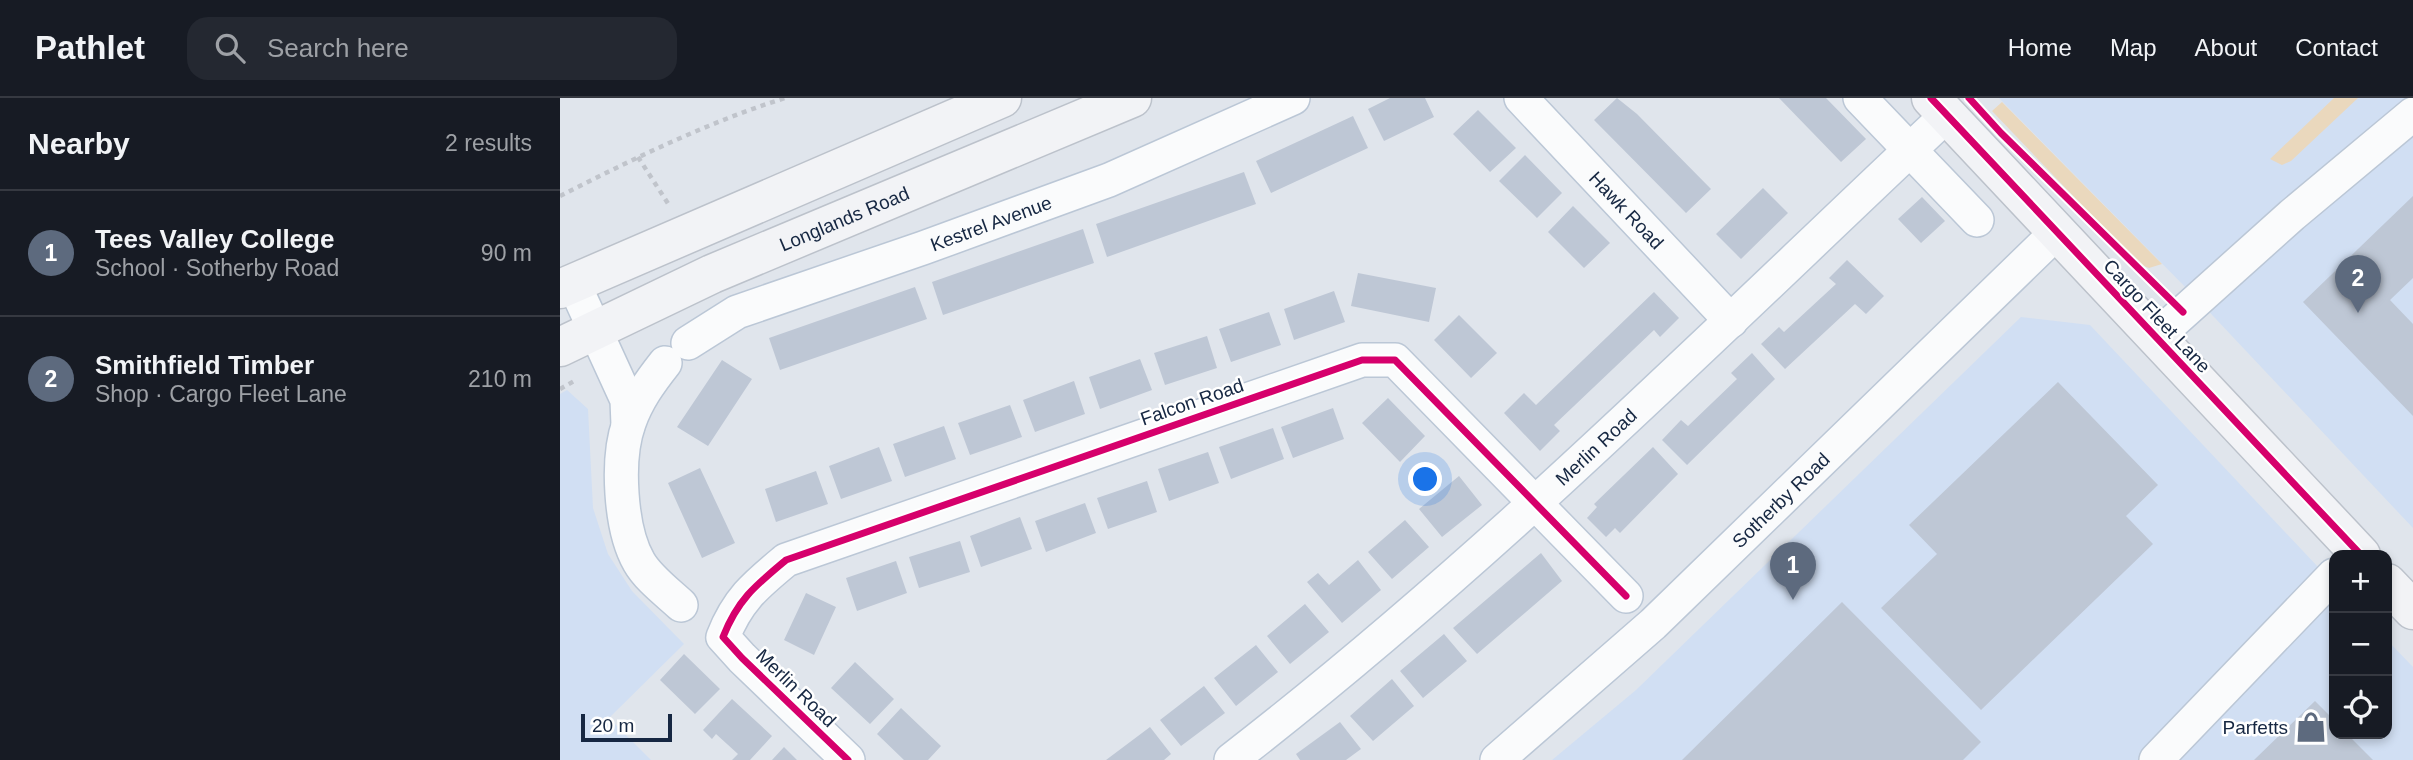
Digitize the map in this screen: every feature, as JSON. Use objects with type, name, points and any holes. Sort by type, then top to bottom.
[{"type":"main road","points":[[567,285],[1002,98]]},
{"type":"main road","name":"Longlands Road","points":[[560,347],[603,345],[712,274],[1132,98]]},
{"type":"main road","name":"Cargo Fleet Lane","points":[[1939,106],[2156,337],[2343,550]]},
{"type":"main road","points":[[2392,588],[2413,610]]},
{"type":"street","name":"Kestrel Avenue","points":[[628,425],[646,386],[676,353],[737,312],[935,244],[1109,180],[1293,98]]},
{"type":"street","name":"Hawk Road","points":[[1521,98],[1731,321]]},
{"type":"street","points":[[1860,98],[1977,220]]},
{"type":"street","name":"Merlin Road","points":[[1231,760],[1410,615],[1535,504],[1910,150],[1939,106]]},
{"type":"street","points":[[2156,337],[2244,257],[2412,118]]},
{"type":"street","name":"Sotherby Road","points":[[1497,760],[1653,624],[2057,232]]},
{"type":"street","points":[[567,285],[603,345],[627,400],[628,425],[622,483],[629,540],[640,564],[681,605]]},
{"type":"street","name":"Falcon Road","points":[[723,637],[733,612],[757,584],[786,560],[1362,360],[1395,360],[1626,596]]},
{"type":"street","points":[[2156,760],[2329,582]]},
{"type":"street","name":"Merlin Road","points":[[723,637],[848,760]]},
{"type":"path","points":[[560,197],[700,129],[785,98]]},
{"type":"shaded area","points":[[1999,98],[2413,98],[2413,528],[2198,300]]},
{"type":"shaded area","points":[[2334,98],[2358,98],[2291,161],[2282,165],[2270,159]]},
{"type":"shaded area","points":[[2002,102],[2162,264],[2149,268],[2138,264],[1992,111]]},
{"type":"shaded area","points":[[2021,317],[2090,325],[2329,579],[2329,739],[2392,739],[2392,645],[2413,667],[2413,760],[1552,760],[1636,690]]},
{"type":"shaded area","points":[[567,390],[588,409],[593,508],[608,554],[632,591],[684,644],[609,718],[651,760],[560,760],[560,394]]},
{"type":"building","points":[[1390,98],[1425,98],[1434,117],[1384,141],[1368,109]]},
{"type":"building","points":[[1617,98],[1637,114],[1711,189],[1686,213],[1594,120]]},
{"type":"building","points":[[1779,98],[1826,98],[1866,139],[1841,162]]},
{"type":"building","points":[[1478,110],[1516,148],[1490,172],[1453,134]]},
{"type":"building","points":[[1353,116],[1368,148],[1271,193],[1256,161]]},
{"type":"building","points":[[1525,155],[1562,193],[1537,218],[1499,181]]},
{"type":"building","points":[[1244,172],[1256,204],[1107,257],[1096,224]]},
{"type":"building","points":[[1763,188],[1788,213],[1741,259],[1716,234]]},
{"type":"building","points":[[2413,196],[2413,278],[2390,300],[2413,324],[2413,416],[2303,302]]},
{"type":"building","points":[[1922,197],[1945,221],[1921,243],[1898,219]]},
{"type":"building","points":[[1573,206],[1610,243],[1584,268],[1548,232]]},
{"type":"building","points":[[1083,229],[1094,263],[943,315],[932,282]]},
{"type":"building","points":[[1847,260],[1884,296],[1866,314],[1855,304],[1785,369],[1761,344],[1779,327],[1784,332],[1836,284],[1829,278]]},
{"type":"building","points":[[1358,273],[1436,288],[1429,322],[1351,306]]},
{"type":"building","points":[[915,287],[927,319],[780,370],[769,338]]},
{"type":"building","points":[[1334,291],[1345,322],[1294,340],[1284,309]]},
{"type":"building","points":[[1654,292],[1679,318],[1660,337],[1654,330],[1554,425],[1560,431],[1540,451],[1504,413],[1524,393],[1536,405]]},
{"type":"building","points":[[1269,312],[1281,345],[1231,362],[1219,329]]},
{"type":"building","points":[[1459,315],[1497,353],[1471,378],[1434,340]]},
{"type":"building","points":[[1207,336],[1217,368],[1165,385],[1154,353]]},
{"type":"building","points":[[1752,353],[1775,379],[1687,465],[1662,440],[1681,420],[1688,426],[1737,379],[1731,373]]},
{"type":"building","points":[[1140,359],[1152,390],[1100,409],[1089,377]]},
{"type":"building","points":[[722,360],[752,379],[708,446],[677,427]]},
{"type":"building","points":[[1074,381],[1085,414],[1035,432],[1023,400]]},
{"type":"building","points":[[2058,382],[2158,485],[2126,516],[2153,544],[1981,710],[1881,608],[1937,554],[1909,525]]},
{"type":"building","points":[[1388,398],[1425,436],[1400,462],[1362,423]]},
{"type":"building","points":[[1010,405],[1022,437],[970,455],[958,423]]},
{"type":"building","points":[[1333,408],[1344,439],[1293,458],[1281,427]]},
{"type":"building","points":[[944,426],[956,459],[905,477],[893,444]]},
{"type":"building","points":[[1273,428],[1284,459],[1231,479],[1219,447]]},
{"type":"building","points":[[879,447],[892,481],[841,499],[829,466]]},
{"type":"building","points":[[1653,447],[1678,474],[1620,533],[1615,528],[1606,537],[1587,518],[1597,507],[1594,504]]},
{"type":"building","points":[[1208,452],[1219,483],[1169,501],[1158,469]]},
{"type":"building","points":[[700,468],[735,543],[702,558],[668,483]]},
{"type":"building","points":[[816,471],[828,504],[776,522],[765,489]]},
{"type":"building","points":[[1459,476],[1482,505],[1442,537],[1419,509]]},
{"type":"building","points":[[1147,481],[1157,512],[1108,529],[1097,498]]},
{"type":"building","points":[[1085,503],[1096,533],[1046,552],[1035,521]]},
{"type":"building","points":[[1020,517],[1032,549],[981,567],[970,536]]},
{"type":"building","points":[[1405,520],[1429,547],[1392,579],[1368,552]]},
{"type":"building","points":[[960,541],[970,572],[919,588],[909,557]]},
{"type":"building","points":[[1541,553],[1562,581],[1477,654],[1453,628]]},
{"type":"building","points":[[1358,560],[1381,590],[1342,623],[1307,582],[1318,573],[1329,585]]},
{"type":"building","points":[[896,561],[907,593],[857,611],[846,578]]},
{"type":"building","points":[[806,593],[836,607],[814,655],[784,640]]},
{"type":"building","points":[[1842,602],[1981,742],[1963,760],[1682,760]]},
{"type":"building","points":[[1305,604],[1329,632],[1290,664],[1267,636]]},
{"type":"building","points":[[1444,634],[1467,661],[1423,698],[1400,671]]},
{"type":"building","points":[[1256,645],[1278,672],[1236,706],[1214,678]]},
{"type":"building","points":[[684,654],[720,689],[695,714],[660,680]]},
{"type":"building","points":[[855,662],[894,699],[870,724],[831,688]]},
{"type":"building","points":[[1392,679],[1414,706],[1373,741],[1350,716]]},
{"type":"building","points":[[1204,686],[1225,713],[1181,746],[1160,720]]},
{"type":"building","points":[[732,699],[772,736],[750,760],[732,760],[738,754],[716,734],[712,739],[703,730]]},
{"type":"building","name":"Parfetts","points":[[2315,701],[2329,715],[2329,739],[2352,739],[2373,760],[2254,760]]},
{"type":"building","points":[[901,708],[941,746],[928,760],[904,760],[877,734]]},
{"type":"building","points":[[1340,722],[1361,749],[1346,760],[1300,760],[1296,754]]},
{"type":"building","points":[[1150,727],[1171,754],[1164,760],[1106,760]]},
{"type":"building","points":[[784,747],[797,760],[772,760]]},
{"type":"cycle path","points":[[1931,98],[2356,550]]},
{"type":"cycle path","points":[[1969,98],[2001,133],[2183,312]]},
{"type":"cycle path","points":[[848,760],[723,637],[735,612],[749,594],[786,560],[1362,360],[1395,360],[1626,596]]},
{"type":"place","name":"Smithfield Timber","points":[[2358,313]]},
{"type":"place","name":"Tees Valley College","points":[[1793,600]]},
{"type":"place","name":"Parfetts","points":[[2311,727]]}]
